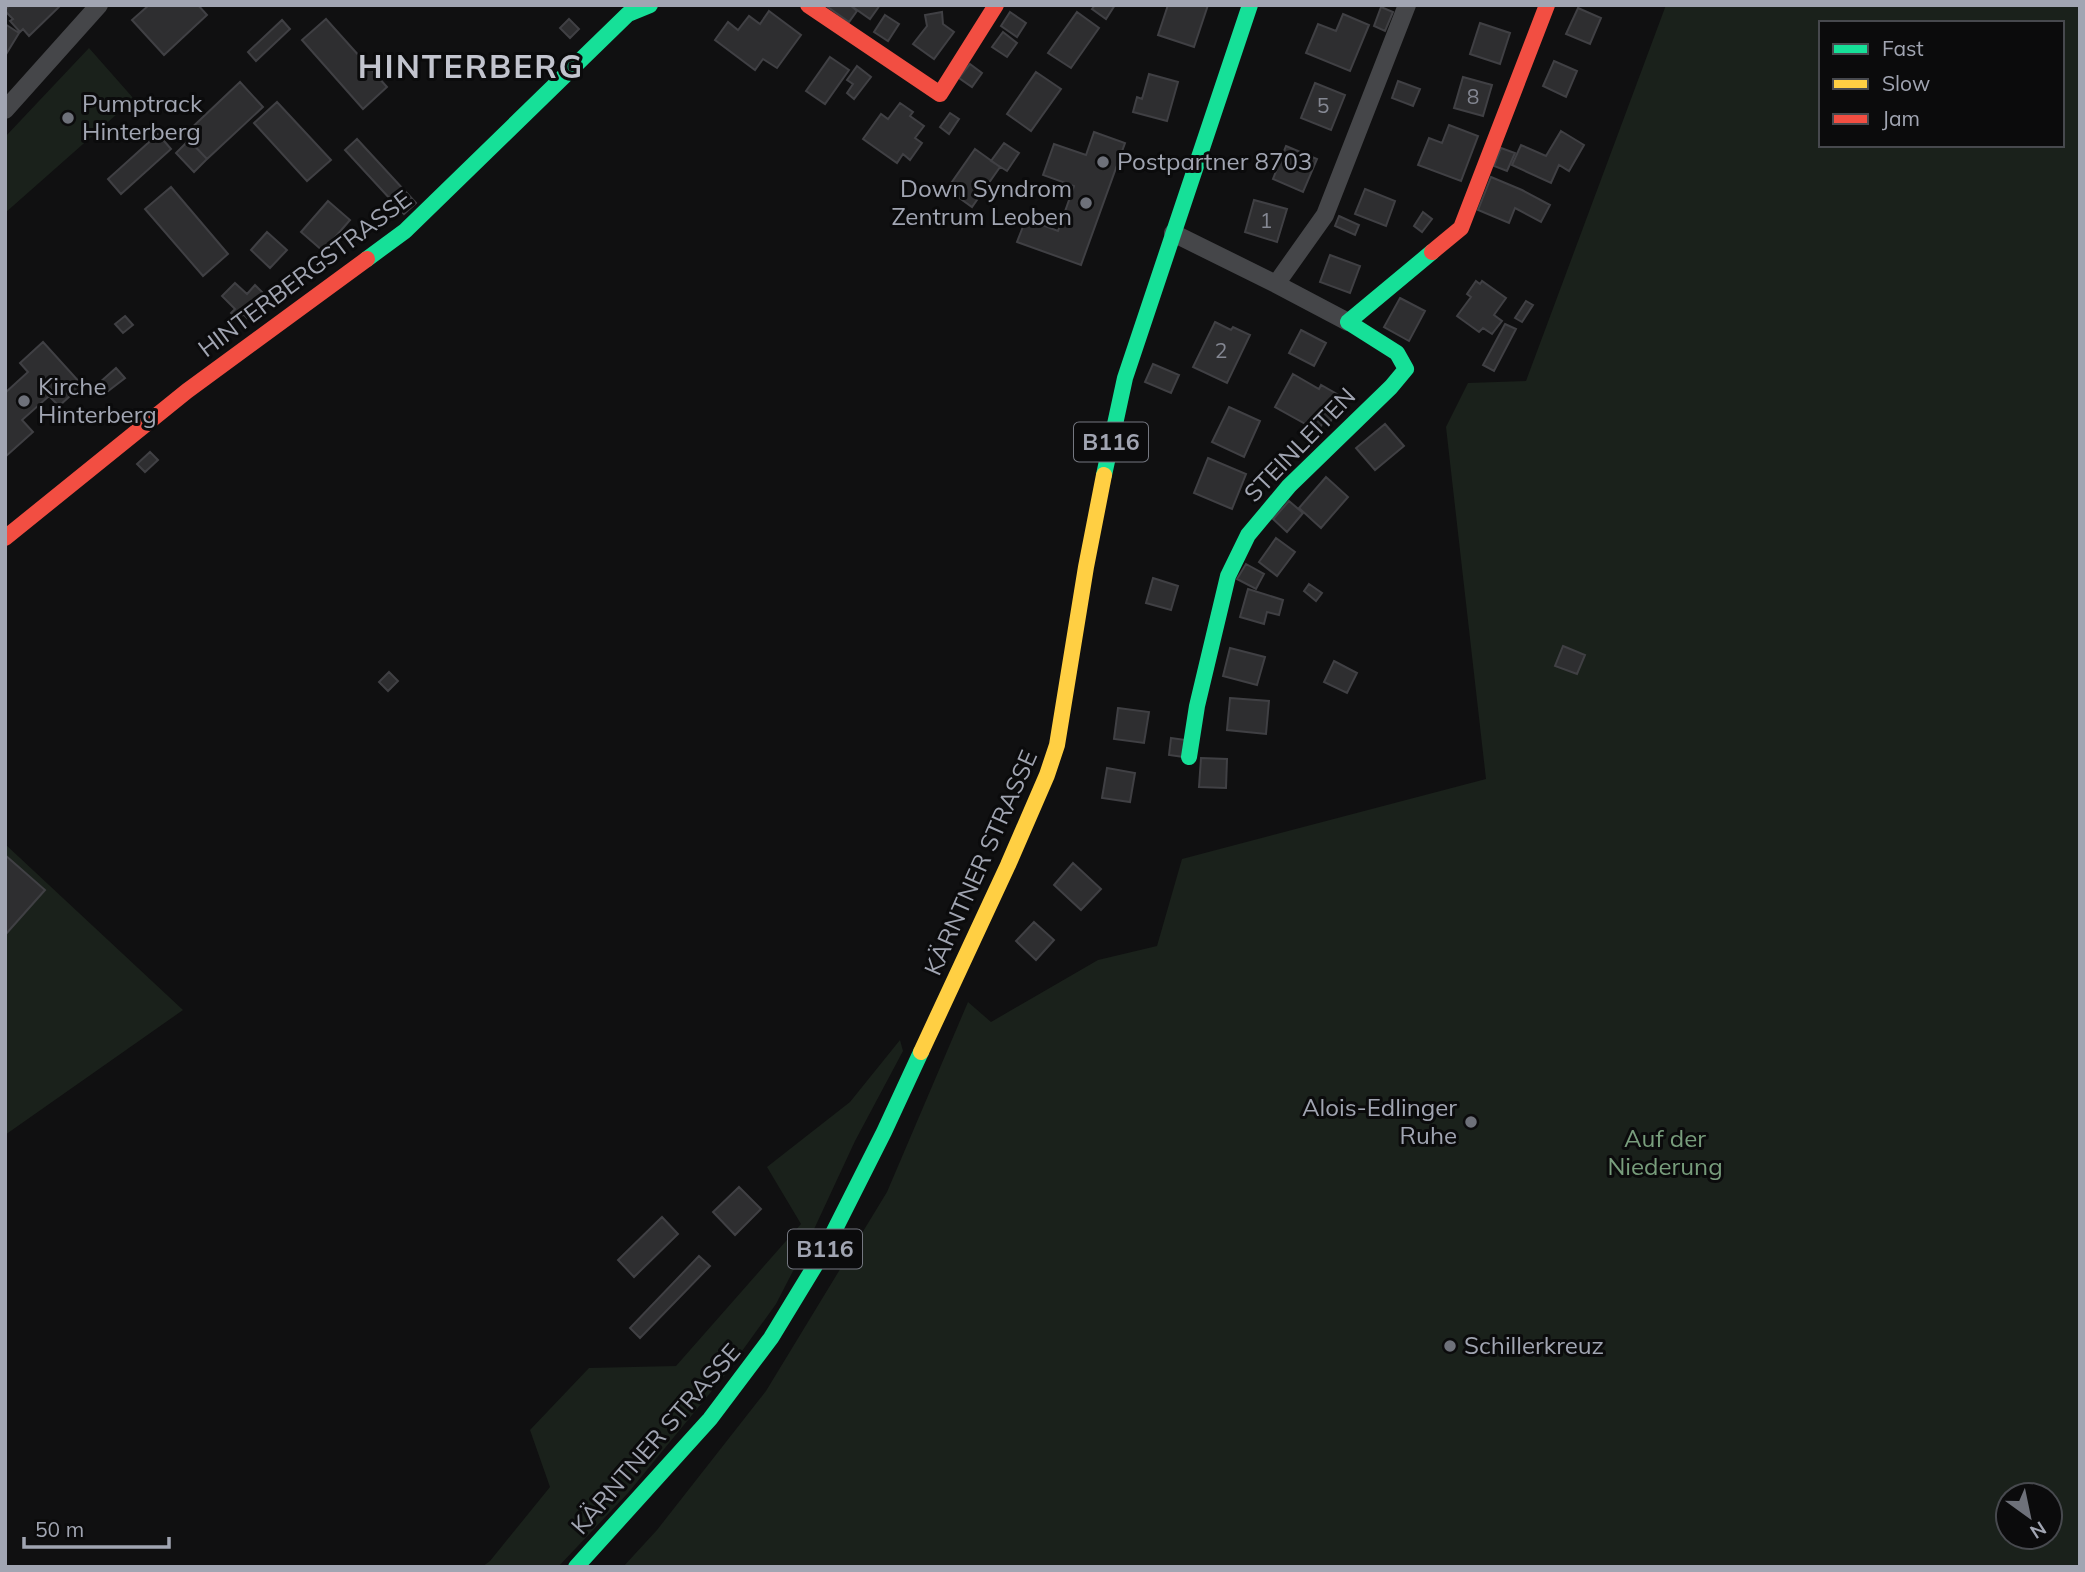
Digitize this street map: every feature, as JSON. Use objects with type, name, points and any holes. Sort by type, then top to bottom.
[{"type":"street","points":[[5,110],[99,5]]},
{"type":"street","name":"HINTERBERGSTRASSE","points":[[5,538],[187,391],[405,231],[628,10],[650,5]]},
{"type":"street","points":[[808,5],[940,94],[996,5]]},
{"type":"street","name":"KÄRNTNER STRASSE","points":[[576,1567],[710,1419],[771,1338],[824,1251],[855,1192],[1008,865],[1047,775],[1057,745],[1086,567],[1125,378],[1250,5]]},
{"type":"street","points":[[1276,284],[1325,215],[1407,5]]},
{"type":"street","points":[[1348,321],[1461,228],[1547,5]]},
{"type":"street","name":"STEINLEITEN","points":[[1173,233],[1348,321],[1397,353],[1406,369],[1391,387],[1289,486],[1248,535],[1228,576],[1197,706],[1189,757]]},
{"type":"green space","name":"Auf der Niederung","points":[[1666,5],[2080,5],[2080,1567],[623,1567],[657,1530],[766,1391],[887,1192],[968,1002],[991,1022],[1098,960],[1157,946],[1182,859],[1486,779],[1446,427],[1468,383],[1526,381]]},
{"type":"green space","name":"Pumptrack Hinterberg","points":[[89,48],[134,99],[5,213],[5,137]]},
{"type":"green space","points":[[5,844],[183,1010],[5,1135]]},
{"type":"green space","points":[[900,1040],[903,1051],[855,1141],[776,1304],[724,1376],[628,1493],[558,1567],[482,1567],[490,1561],[550,1487],[530,1430],[589,1368],[676,1366],[801,1224],[767,1167],[850,1102]]},
{"type":"building","points":[[9,5],[61,5],[29,36],[23,29],[20,32],[10,21],[13,19],[5,11]]},
{"type":"building","points":[[149,5],[198,5],[207,15],[164,55],[132,20]]},
{"type":"building","points":[[825,5],[850,5],[857,11],[849,22]]},
{"type":"building","points":[[850,5],[880,5],[870,19]]},
{"type":"building","points":[[1095,5],[1115,5],[1106,19],[1092,9]]},
{"type":"building","points":[[1168,5],[1208,5],[1194,47],[1158,35]]},
{"type":"building","points":[[1381,7],[1393,12],[1385,31],[1374,26]]},
{"type":"building","points":[[1578,8],[1601,18],[1590,44],[1566,34]]},
{"type":"building","points":[[769,11],[801,35],[777,68],[763,59],[755,70],[715,40],[728,22],[738,30],[749,16],[760,24]]},
{"type":"building","points":[[942,12],[943,24],[954,32],[934,59],[913,44],[927,26],[925,15]]},
{"type":"building","points":[[1010,12],[1026,23],[1017,37],[1001,26]]},
{"type":"building","points":[[1077,12],[1099,28],[1071,68],[1048,53]]},
{"type":"building","points":[[1343,14],[1369,25],[1350,71],[1306,53],[1318,24],[1336,31]]},
{"type":"building","points":[[885,15],[899,24],[888,41],[874,32]]},
{"type":"building","points":[[326,19],[387,87],[363,109],[302,40]]},
{"type":"building","points":[[569,19],[579,29],[570,38],[560,28]]},
{"type":"building","points":[[282,20],[290,29],[256,61],[248,52]]},
{"type":"building","points":[[1480,23],[1510,33],[1500,64],[1470,54]]},
{"type":"building","points":[[5,24],[19,33],[5,56]]},
{"type":"building","points":[[1003,32],[1017,43],[1007,57],[992,47]]},
{"type":"building","points":[[830,57],[849,70],[825,104],[806,91]]},
{"type":"building","points":[[1554,61],[1577,71],[1566,97],[1543,86]]},
{"type":"building","points":[[970,64],[982,73],[972,87],[959,78]]},
{"type":"building","points":[[857,66],[871,77],[854,99],[847,93],[853,84],[847,80]]},
{"type":"building","points":[[1036,72],[1061,89],[1031,131],[1007,114]]},
{"type":"building","points":[[1149,74],[1178,82],[1167,121],[1133,112],[1137,97],[1142,99]]},
{"type":"building","points":[[1463,77],[1492,85],[1483,116],[1454,108]]},
{"type":"building","points":[[1398,81],[1420,89],[1413,106],[1392,98]]},
{"type":"building","points":[[240,82],[263,107],[207,159],[184,135]]},
{"type":"building","points":[[1315,83],[1345,95],[1331,130],[1301,118]]},
{"type":"building","points":[[277,102],[331,160],[307,181],[254,123]]},
{"type":"building","points":[[900,103],[913,112],[910,116],[924,126],[915,138],[922,143],[910,160],[903,154],[897,163],[863,139],[881,114],[888,119]]},
{"type":"building","points":[[950,113],[959,119],[949,134],[940,127]]},
{"type":"building","points":[[1449,125],[1478,136],[1461,181],[1418,165],[1429,138],[1442,143]]},
{"type":"building","points":[[1561,131],[1584,145],[1569,171],[1559,165],[1551,183],[1512,165],[1521,145],[1546,156]]},
{"type":"building","name":"Down Syndrom Zentrum Leoben","points":[[1094,132],[1125,143],[1081,265],[1017,242],[1026,219],[1058,231],[1074,186],[1043,175],[1054,144],[1086,155]]},
{"type":"building","points":[[158,134],[171,149],[121,194],[108,179]]},
{"type":"building","points":[[357,139],[416,203],[404,214],[345,150]]},
{"type":"building","points":[[189,140],[207,159],[194,172],[176,153]]},
{"type":"building","points":[[1004,143],[1019,153],[1007,171],[991,161]]},
{"type":"building","points":[[1286,146],[1317,159],[1303,192],[1273,179]]},
{"type":"building","points":[[1501,148],[1515,153],[1507,171],[1494,166]]},
{"type":"building","points":[[975,149],[1000,167],[972,207],[947,189]]},
{"type":"building","points":[[1491,177],[1550,205],[1541,222],[1515,208],[1509,223],[1478,210]]},
{"type":"building","points":[[171,187],[228,254],[203,276],[145,209]]},
{"type":"building","points":[[1365,189],[1395,201],[1386,226],[1355,214]]},
{"type":"building","points":[[1254,200],[1287,209],[1277,242],[1245,232]]},
{"type":"building","points":[[328,201],[350,220],[323,251],[301,232]]},
{"type":"building","points":[[1423,212],[1432,219],[1422,232],[1414,226]]},
{"type":"building","points":[[1339,216],[1359,225],[1355,235],[1335,226]]},
{"type":"building","points":[[267,232],[287,250],[270,268],[251,250]]},
{"type":"building","points":[[1330,255],[1360,266],[1350,293],[1320,282]]},
{"type":"building","points":[[1476,281],[1480,284],[1482,281],[1506,298],[1494,315],[1502,321],[1492,334],[1483,328],[1479,332],[1457,316],[1471,297],[1467,294]]},
{"type":"building","points":[[235,283],[247,294],[255,285],[267,297],[247,318],[243,314],[238,320],[231,313],[235,309],[222,296]]},
{"type":"building","points":[[1400,298],[1425,311],[1409,341],[1384,327]]},
{"type":"building","points":[[1526,301],[1533,305],[1522,322],[1515,318]]},
{"type":"building","points":[[125,316],[133,325],[123,333],[115,324]]},
{"type":"building","points":[[1215,322],[1250,335],[1227,383],[1193,367]]},
{"type":"building","points":[[1505,324],[1516,329],[1494,371],[1483,365]]},
{"type":"building","points":[[1301,330],[1326,343],[1314,366],[1289,353]]},
{"type":"building","name":"Kirche Hinterberg","points":[[43,342],[82,385],[59,406],[49,396],[22,420],[33,432],[5,457],[5,393],[28,372],[20,363]]},
{"type":"building","points":[[1153,364],[1179,375],[1171,393],[1145,382]]},
{"type":"building","points":[[116,368],[125,378],[107,392],[99,383]]},
{"type":"building","points":[[1293,374],[1319,389],[1321,385],[1344,398],[1330,422],[1325,419],[1318,431],[1275,407]]},
{"type":"building","points":[[1229,407],[1260,421],[1244,457],[1212,442]]},
{"type":"building","points":[[1385,424],[1404,446],[1375,470],[1356,448]]},
{"type":"building","points":[[150,452],[158,460],[145,472],[137,464]]},
{"type":"building","points":[[1208,458],[1246,474],[1232,509],[1194,493]]},
{"type":"building","points":[[1326,477],[1348,497],[1321,528],[1299,508]]},
{"type":"building","points":[[1289,501],[1303,513],[1287,532],[1273,519]]},
{"type":"building","points":[[1276,538],[1295,552],[1277,576],[1259,562]]},
{"type":"building","points":[[1246,564],[1264,574],[1256,589],[1237,579]]},
{"type":"building","points":[[1153,578],[1178,586],[1171,610],[1146,603]]},
{"type":"building","points":[[1309,584],[1322,593],[1316,601],[1304,591]]},
{"type":"building","points":[[1248,589],[1283,600],[1279,615],[1267,612],[1264,624],[1240,617]]},
{"type":"building","points":[[1563,646],[1585,655],[1577,674],[1555,666]]},
{"type":"building","points":[[1230,648],[1265,657],[1257,685],[1223,676]]},
{"type":"building","points":[[1334,661],[1357,673],[1347,693],[1324,682]]},
{"type":"building","points":[[389,672],[398,681],[388,691],[379,682]]},
{"type":"building","points":[[1230,698],[1269,701],[1266,734],[1227,730]]},
{"type":"building","points":[[1118,708],[1149,712],[1144,743],[1114,739]]},
{"type":"building","points":[[1171,738],[1186,740],[1184,757],[1169,755]]},
{"type":"building","points":[[1201,758],[1227,759],[1226,788],[1199,787]]},
{"type":"building","points":[[1107,768],[1135,773],[1130,802],[1102,798]]},
{"type":"building","points":[[5,855],[45,890],[5,935]]},
{"type":"building","points":[[1073,863],[1101,889],[1081,910],[1054,885]]},
{"type":"building","points":[[1034,922],[1054,940],[1036,960],[1016,941]]},
{"type":"building","points":[[739,1187],[761,1209],[735,1235],[713,1212]]},
{"type":"building","points":[[662,1217],[678,1234],[634,1277],[618,1260]]},
{"type":"building","points":[[699,1256],[710,1266],[640,1338],[630,1328]]},
{"type":"traffic: fast","points":[[367,259],[405,231],[628,14],[650,5]]},
{"type":"traffic: fast","points":[[1104,475],[1125,378],[1250,5]]},
{"type":"traffic: fast","points":[[1189,757],[1197,706],[1228,576],[1248,535],[1289,486],[1391,387],[1406,369],[1397,353],[1348,322],[1432,252]]},
{"type":"traffic: fast","points":[[576,1567],[710,1419],[771,1338],[824,1251],[921,1052]]},
{"type":"traffic: slow","points":[[921,1052],[1008,865],[1057,745],[1104,475]]},
{"type":"traffic: jam","points":[[808,5],[940,94],[996,5]]},
{"type":"traffic: jam","points":[[1432,252],[1461,228],[1547,5]]},
{"type":"traffic: jam","points":[[5,538],[187,391],[367,259]]},
{"type":"place","name":"Pumptrack Hinterberg","points":[[68,118]]},
{"type":"place","name":"Postpartner 8703","points":[[1103,162]]},
{"type":"place","name":"Down Syndrom Zentrum Leoben","points":[[1086,203]]},
{"type":"place","name":"Kirche Hinterberg","points":[[24,401]]},
{"type":"place","name":"Alois-Edlinger Ruhe","points":[[1471,1122]]},
{"type":"place","name":"Schillerkreuz","points":[[1450,1346]]},
{"type":"district","name":"HINTERBERG","points":[[471,67]]}]
